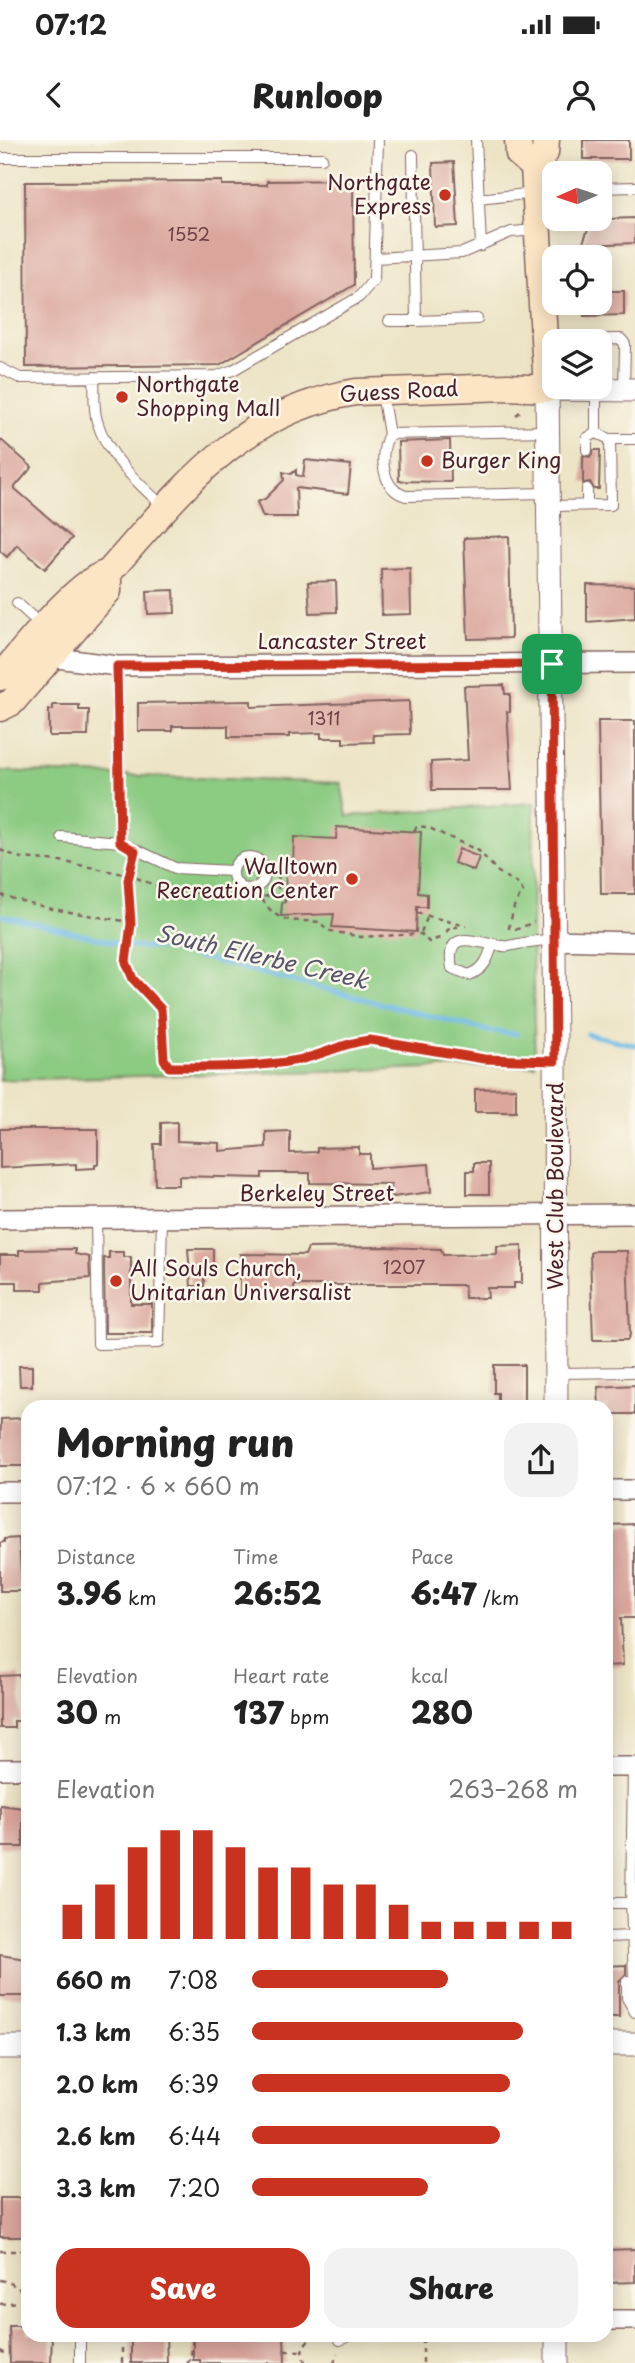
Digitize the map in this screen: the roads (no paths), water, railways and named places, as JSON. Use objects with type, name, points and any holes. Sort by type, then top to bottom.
[{"type":"main road","name":"West Club Boulevard","points":[[518,140],[519,154],[541,184]]},
{"type":"main road","name":"West Club Boulevard","points":[[544,329],[538,230],[545,140]]},
{"type":"main road","name":"Guess Road","points":[[0,677],[93,578],[108,573],[166,509],[230,445],[263,422],[331,396],[381,389],[542,389]]},
{"type":"main road","name":"Guess Road","points":[[0,708],[12,702],[108,591],[108,573]]},
{"type":"street","points":[[612,389],[630,390]]},
{"type":"street","name":"West Club Boulevard","points":[[547,399],[552,664],[556,1400]]},
{"type":"street","name":"Lancaster Street","points":[[50,657],[117,666],[635,663]]},
{"type":"street","points":[[552,940],[635,942]]},
{"type":"street","name":"Berkeley Street","points":[[0,1219],[635,1214]]},
{"type":"street","points":[[613,1490],[635,1490]]},
{"type":"street","points":[[0,1492],[21,1492]]},
{"type":"street","points":[[613,1768],[634,1768]]},
{"type":"street","points":[[0,1769],[21,1769]]},
{"type":"street","points":[[613,2044],[635,2044]]},
{"type":"street","points":[[0,2047],[21,2047]]},
{"type":"street","points":[[613,2320],[635,2320]]},
{"type":"street","points":[[557,2342],[557,2363]]},
{"type":"lane","points":[[0,368],[20,377],[217,376],[233,370],[359,297],[374,279],[379,140]]},
{"type":"lane","points":[[476,140],[481,246]]},
{"type":"lane","points":[[413,155],[416,321]]},
{"type":"lane","points":[[0,158],[322,158]]},
{"type":"lane","points":[[478,199],[541,184]]},
{"type":"lane","points":[[612,188],[635,187]]},
{"type":"lane","points":[[375,258],[462,253],[511,232],[538,230]]},
{"type":"lane","points":[[389,321],[477,319]]},
{"type":"lane","points":[[612,339],[621,339],[625,344],[630,390]]},
{"type":"lane","points":[[94,377],[96,418],[102,436],[112,453],[166,509]]},
{"type":"lane","points":[[381,389],[389,434],[384,473],[388,484],[398,494],[611,505],[610,439]]},
{"type":"lane","points":[[596,399],[596,433]]},
{"type":"lane","points":[[389,434],[547,431]]},
{"type":"lane","points":[[596,433],[610,439],[635,439]]},
{"type":"lane","points":[[587,450],[587,439],[596,433]]},
{"type":"lane","points":[[587,489],[587,505]]},
{"type":"lane","points":[[17,603],[44,628]]},
{"type":"lane","points":[[117,666],[120,842]]},
{"type":"lane","points":[[62,837],[120,842],[175,868],[232,872]]},
{"type":"lane","points":[[493,943],[488,962],[479,972],[469,975],[452,968],[450,958],[454,946],[463,939],[493,943],[506,946],[527,940],[552,940]]},
{"type":"lane","points":[[96,1218],[98,1344],[159,1343],[162,1217]]},
{"type":"lane","points":[[556,1373],[635,1371]]},
{"type":"lane","points":[[634,1768],[631,1903],[635,2003]]},
{"type":"lane","points":[[613,1903],[631,1903]]},
{"type":"lane","points":[[613,1938],[633,1942]]},
{"type":"lane","points":[[627,1965],[633,1942]]},
{"type":"lane","points":[[627,1981],[627,1998],[635,2012]]},
{"type":"lane","points":[[80,2342],[80,2363]]},
{"type":"waterway","name":"South Ellerbe Creek","points":[[0,915],[134,947],[163,948],[489,1031],[517,1034]]},
{"type":"waterway","name":"South Ellerbe Creek","points":[[587,1034],[635,1045]]},
{"type":"place","name":"Northgate Express","points":[[445,195]]},
{"type":"place","name":"Northgate Shopping Mall","points":[[122,397]]},
{"type":"place","name":"Burger King","points":[[427,461]]},
{"type":"place","name":"Walltown Recreation Center","points":[[352,879]]},
{"type":"place","name":"All Souls Church, Unitarian Universalist","points":[[116,1281]]}]
